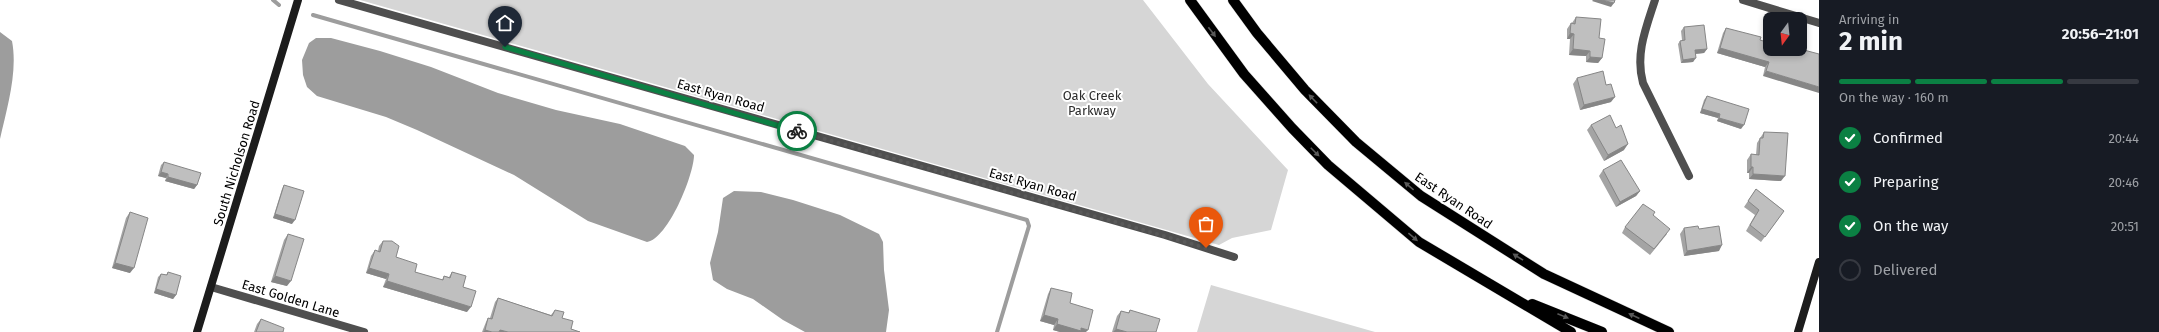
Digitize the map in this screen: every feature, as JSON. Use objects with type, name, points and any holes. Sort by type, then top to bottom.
[{"type":"main road","points":[[1190,0],[1244,74],[1292,128],[1328,165],[1419,242],[1500,292],[1571,332]]},
{"type":"main road","name":"East Ryan Road","points":[[1233,0],[1257,33],[1305,90],[1356,142],[1421,196],[1544,274],[1669,332]]},
{"type":"main road","points":[[1500,292],[1602,332]]},
{"type":"street","name":"South Nicholson Road","points":[[197,332],[298,0]]},
{"type":"street","name":"East Ryan Road","points":[[339,0],[1157,233],[1234,257]]},
{"type":"street","points":[[1655,0],[1642,42],[1639,69],[1643,83],[1689,176]]},
{"type":"street","points":[[1743,0],[1819,23]]},
{"type":"street","points":[[1798,332],[1819,262]]},
{"type":"street","name":"East Golden Lane","points":[[211,286],[364,332]]},
{"type":"green space","name":"Oak Creek Parkway","points":[[360,0],[1143,0],[1208,84],[1288,170],[1271,230],[1232,238],[1219,245]]},
{"type":"green space","points":[[1211,285],[1375,332],[1197,332]]},
{"type":"shaded area","points":[[0,32],[12,41],[14,65],[11,90],[0,139]]},
{"type":"shaded area","points":[[316,38],[331,38],[380,51],[431,67],[498,93],[556,110],[620,124],[685,146],[694,155],[690,177],[685,191],[663,230],[655,238],[647,242],[588,221],[514,175],[417,130],[386,117],[317,96],[307,87],[303,75],[302,60],[309,43]]},
{"type":"shaded area","points":[[734,191],[761,192],[793,200],[840,215],[879,234],[883,242],[884,270],[889,310],[886,332],[805,332],[783,320],[753,299],[727,289],[713,280],[710,263],[718,232],[723,198]]},
{"type":"building","points":[[1602,0],[1615,0],[1614,3]]},
{"type":"building","points":[[1576,17],[1601,19],[1599,38],[1605,39],[1602,58],[1590,57],[1590,51],[1573,49],[1574,34],[1570,33],[1571,23],[1575,24]]},
{"type":"building","points":[[1704,25],[1707,49],[1695,50],[1696,58],[1683,60],[1680,41],[1685,40],[1684,27]]},
{"type":"building","points":[[1726,28],[1761,37],[1760,40],[1763,41],[1763,56],[1807,56],[1807,51],[1819,54],[1819,87],[1766,71],[1769,62],[1720,48]]},
{"type":"building","points":[[1603,71],[1606,85],[1611,84],[1615,97],[1584,105],[1577,78]]},
{"type":"building","points":[[1707,96],[1749,109],[1744,125],[1719,118],[1720,114],[1702,109]]},
{"type":"building","points":[[1610,115],[1616,128],[1621,125],[1628,144],[1608,155],[1591,125]]},
{"type":"building","points":[[1764,132],[1788,133],[1785,176],[1753,174],[1753,167],[1751,167],[1751,154],[1759,155],[1760,138],[1763,138]]},
{"type":"building","points":[[1621,160],[1640,191],[1620,202],[1603,170]]},
{"type":"building","points":[[164,162],[201,173],[197,185],[168,177],[168,174],[161,172]]},
{"type":"building","points":[[284,185],[304,191],[295,220],[275,214]]},
{"type":"building","points":[[1756,189],[1784,211],[1765,237],[1750,225],[1759,210],[1748,201]]},
{"type":"building","points":[[1643,204],[1655,212],[1653,215],[1670,229],[1654,249],[1625,227]]},
{"type":"building","points":[[130,212],[148,218],[134,268],[115,263]]},
{"type":"building","points":[[1698,226],[1699,229],[1719,226],[1722,245],[1687,251],[1684,228]]},
{"type":"building","points":[[288,234],[304,239],[291,281],[275,276]]},
{"type":"building","points":[[383,241],[392,241],[399,246],[396,257],[417,264],[415,272],[443,280],[444,276],[450,278],[452,272],[466,276],[463,287],[476,291],[471,307],[387,281],[389,274],[369,268],[375,250],[380,252]]},
{"type":"building","points":[[168,272],[181,276],[176,295],[156,289],[161,274],[167,275]]},
{"type":"building","points":[[1051,288],[1072,293],[1070,303],[1093,310],[1088,330],[1081,328],[1081,331],[1057,324],[1058,319],[1044,315]]},
{"type":"building","points":[[498,298],[552,316],[555,310],[564,312],[562,318],[573,321],[571,329],[580,332],[508,332],[500,330],[499,332],[492,332],[485,330],[488,318],[492,319]]},
{"type":"building","points":[[1130,310],[1160,319],[1156,332],[1127,332],[1116,329],[1121,311],[1129,313]]},
{"type":"building","points":[[261,319],[284,328],[283,332],[256,332]]},
{"type":"waterway","points":[[273,0],[279,5]]},
{"type":"waterway","points":[[313,15],[1027,220],[1029,226],[997,332]]},
{"type":"way so far","points":[[797,131],[1165,235],[1206,248]]},
{"type":"route","points":[[505,47],[797,131]]}]
